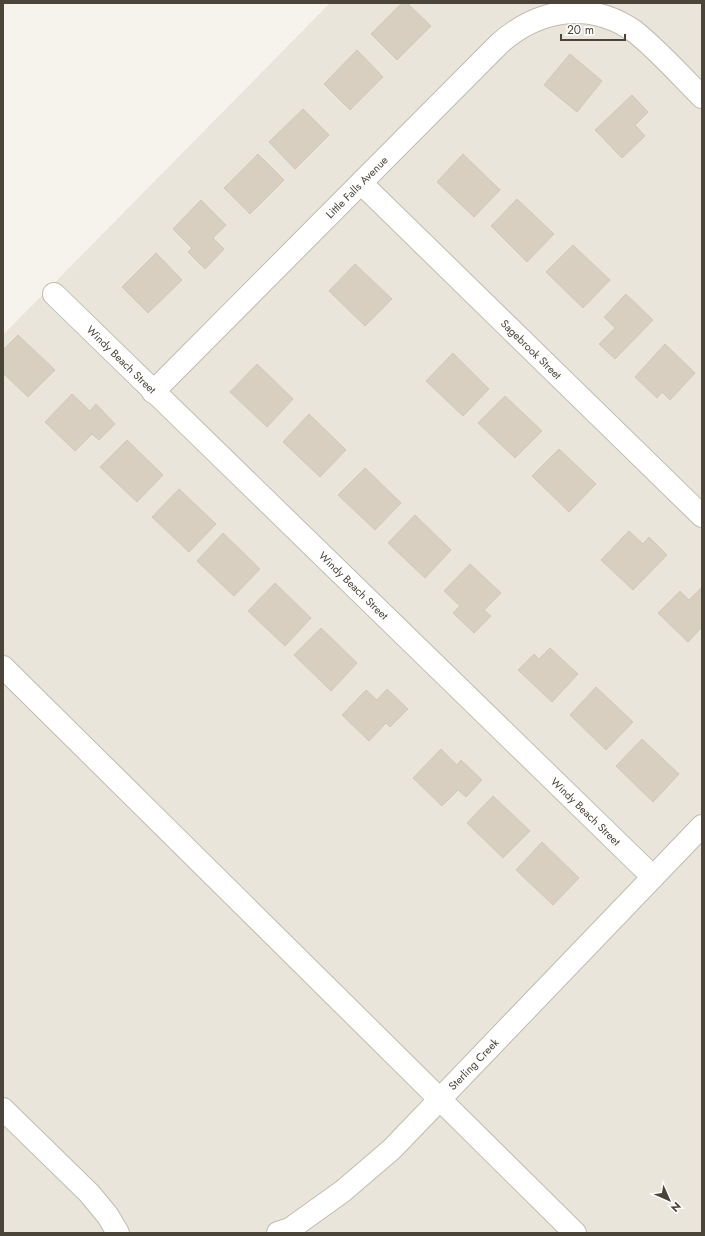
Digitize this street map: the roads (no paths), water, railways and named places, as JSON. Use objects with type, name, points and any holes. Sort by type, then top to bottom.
[{"type":"street","name":"Little Falls Avenue","points":[[153,392],[512,33],[533,20],[543,16],[577,11],[603,16],[627,27],[642,39],[702,97]]},
{"type":"street","name":"Sagebrook Street","points":[[361,183],[702,516]]},
{"type":"street","name":"Windy Beach Street","points":[[54,294],[653,877]]},
{"type":"street","points":[[3,667],[575,1233]]},
{"type":"street","name":"Sterling Creek","points":[[278,1233],[290,1229],[343,1191],[392,1149],[702,826]]},
{"type":"street","points":[[3,1109],[89,1194],[108,1216],[118,1233]]}]
